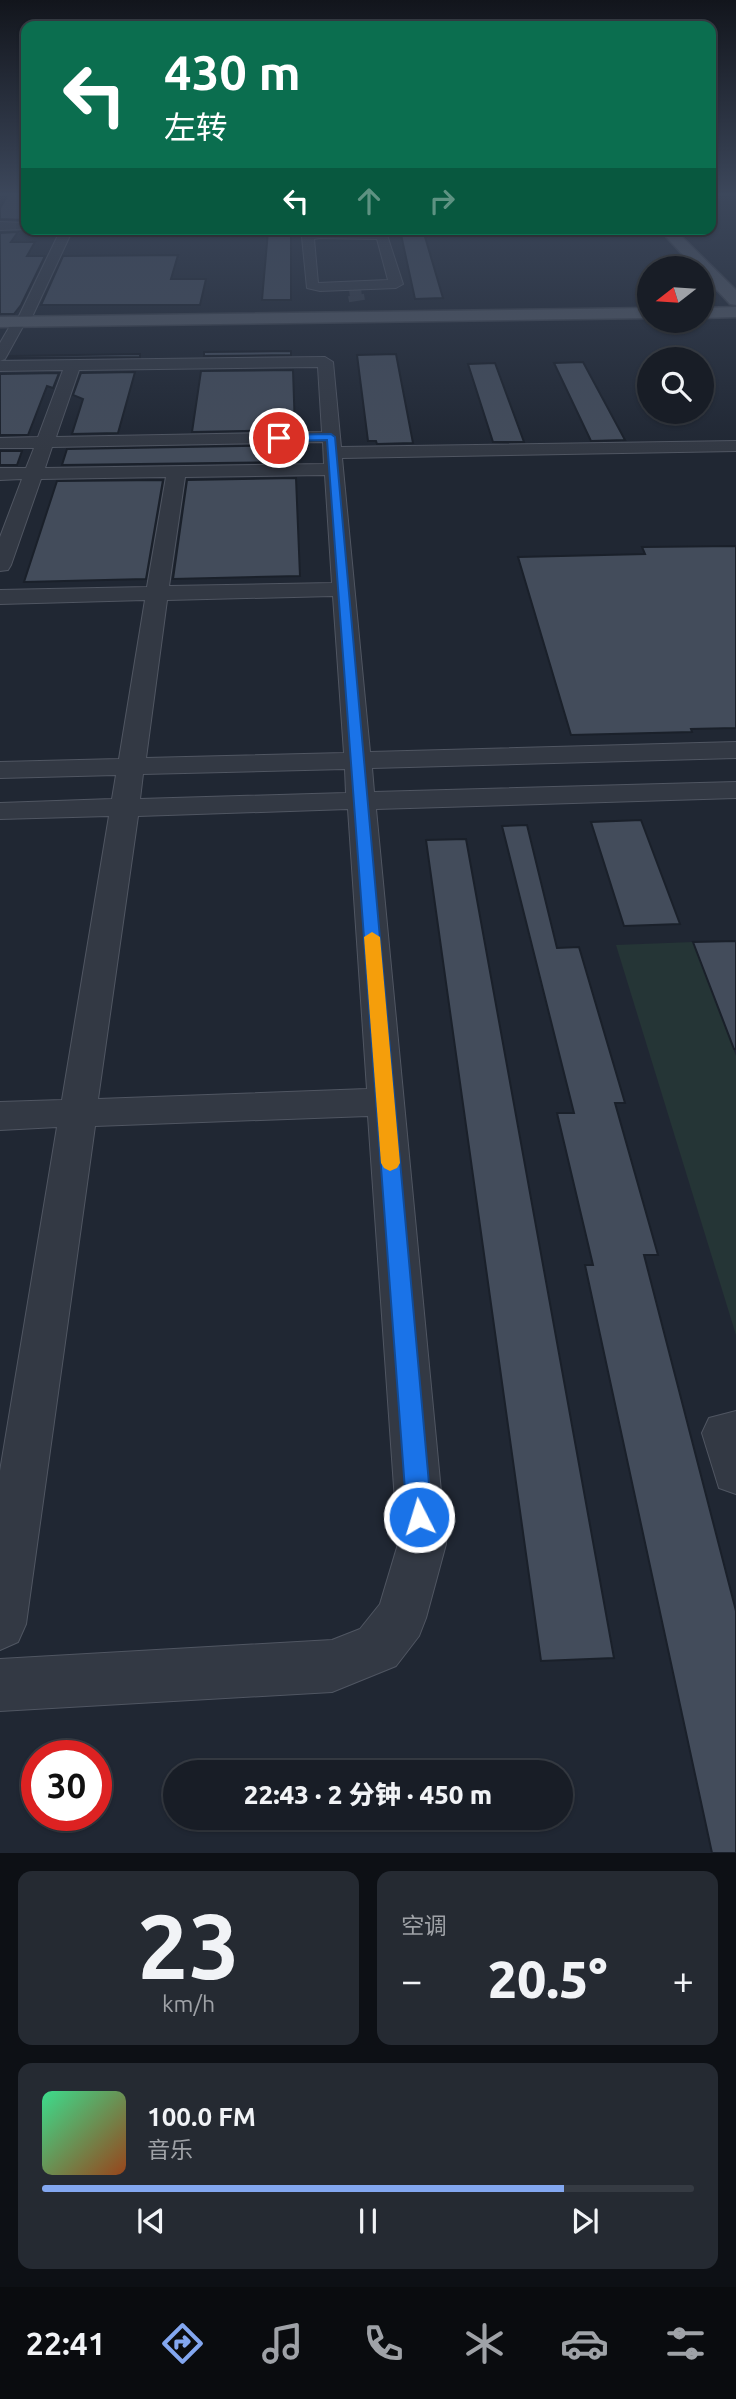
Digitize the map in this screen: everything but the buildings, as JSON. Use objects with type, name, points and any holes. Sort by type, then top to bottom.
[{"type":"main road","points":[[716,279],[736,300]]},
{"type":"main road","points":[[0,320],[356,297],[637,310]]},
{"type":"main road","points":[[714,310],[736,310]]},
{"type":"main road","points":[[22,319],[637,311]]},
{"type":"street","points":[[0,356],[42,279]]},
{"type":"street","points":[[312,279],[312,285],[356,297],[396,284],[395,279]]},
{"type":"street","points":[[0,366],[325,362],[422,1544],[401,1618],[378,1648],[332,1666],[0,1685]]},
{"type":"street","points":[[0,565],[73,365]]},
{"type":"street","points":[[0,443],[45,442],[332,453],[736,446]]},
{"type":"street","points":[[0,474],[176,471],[332,453]]},
{"type":"street","points":[[0,1624],[176,471]]},
{"type":"street","points":[[0,597],[343,589]]},
{"type":"street","points":[[0,770],[736,750]]},
{"type":"street","points":[[0,811],[736,790]]},
{"type":"street","points":[[0,1116],[386,1102]]},
{"type":"street","points":[[736,1432],[725,1433],[736,1472]]},
{"type":"shaded area","points":[[693,942],[736,1056],[736,1335],[616,945]]},
{"type":"tunnel","points":[[355,289],[356,297]]},
{"type":"tunnel","points":[[356,295],[357,301]]},
{"type":"slow traffic","points":[[372,937],[390,1163]]},
{"type":"route","points":[[279,438],[331,437],[419,1517]]}]
